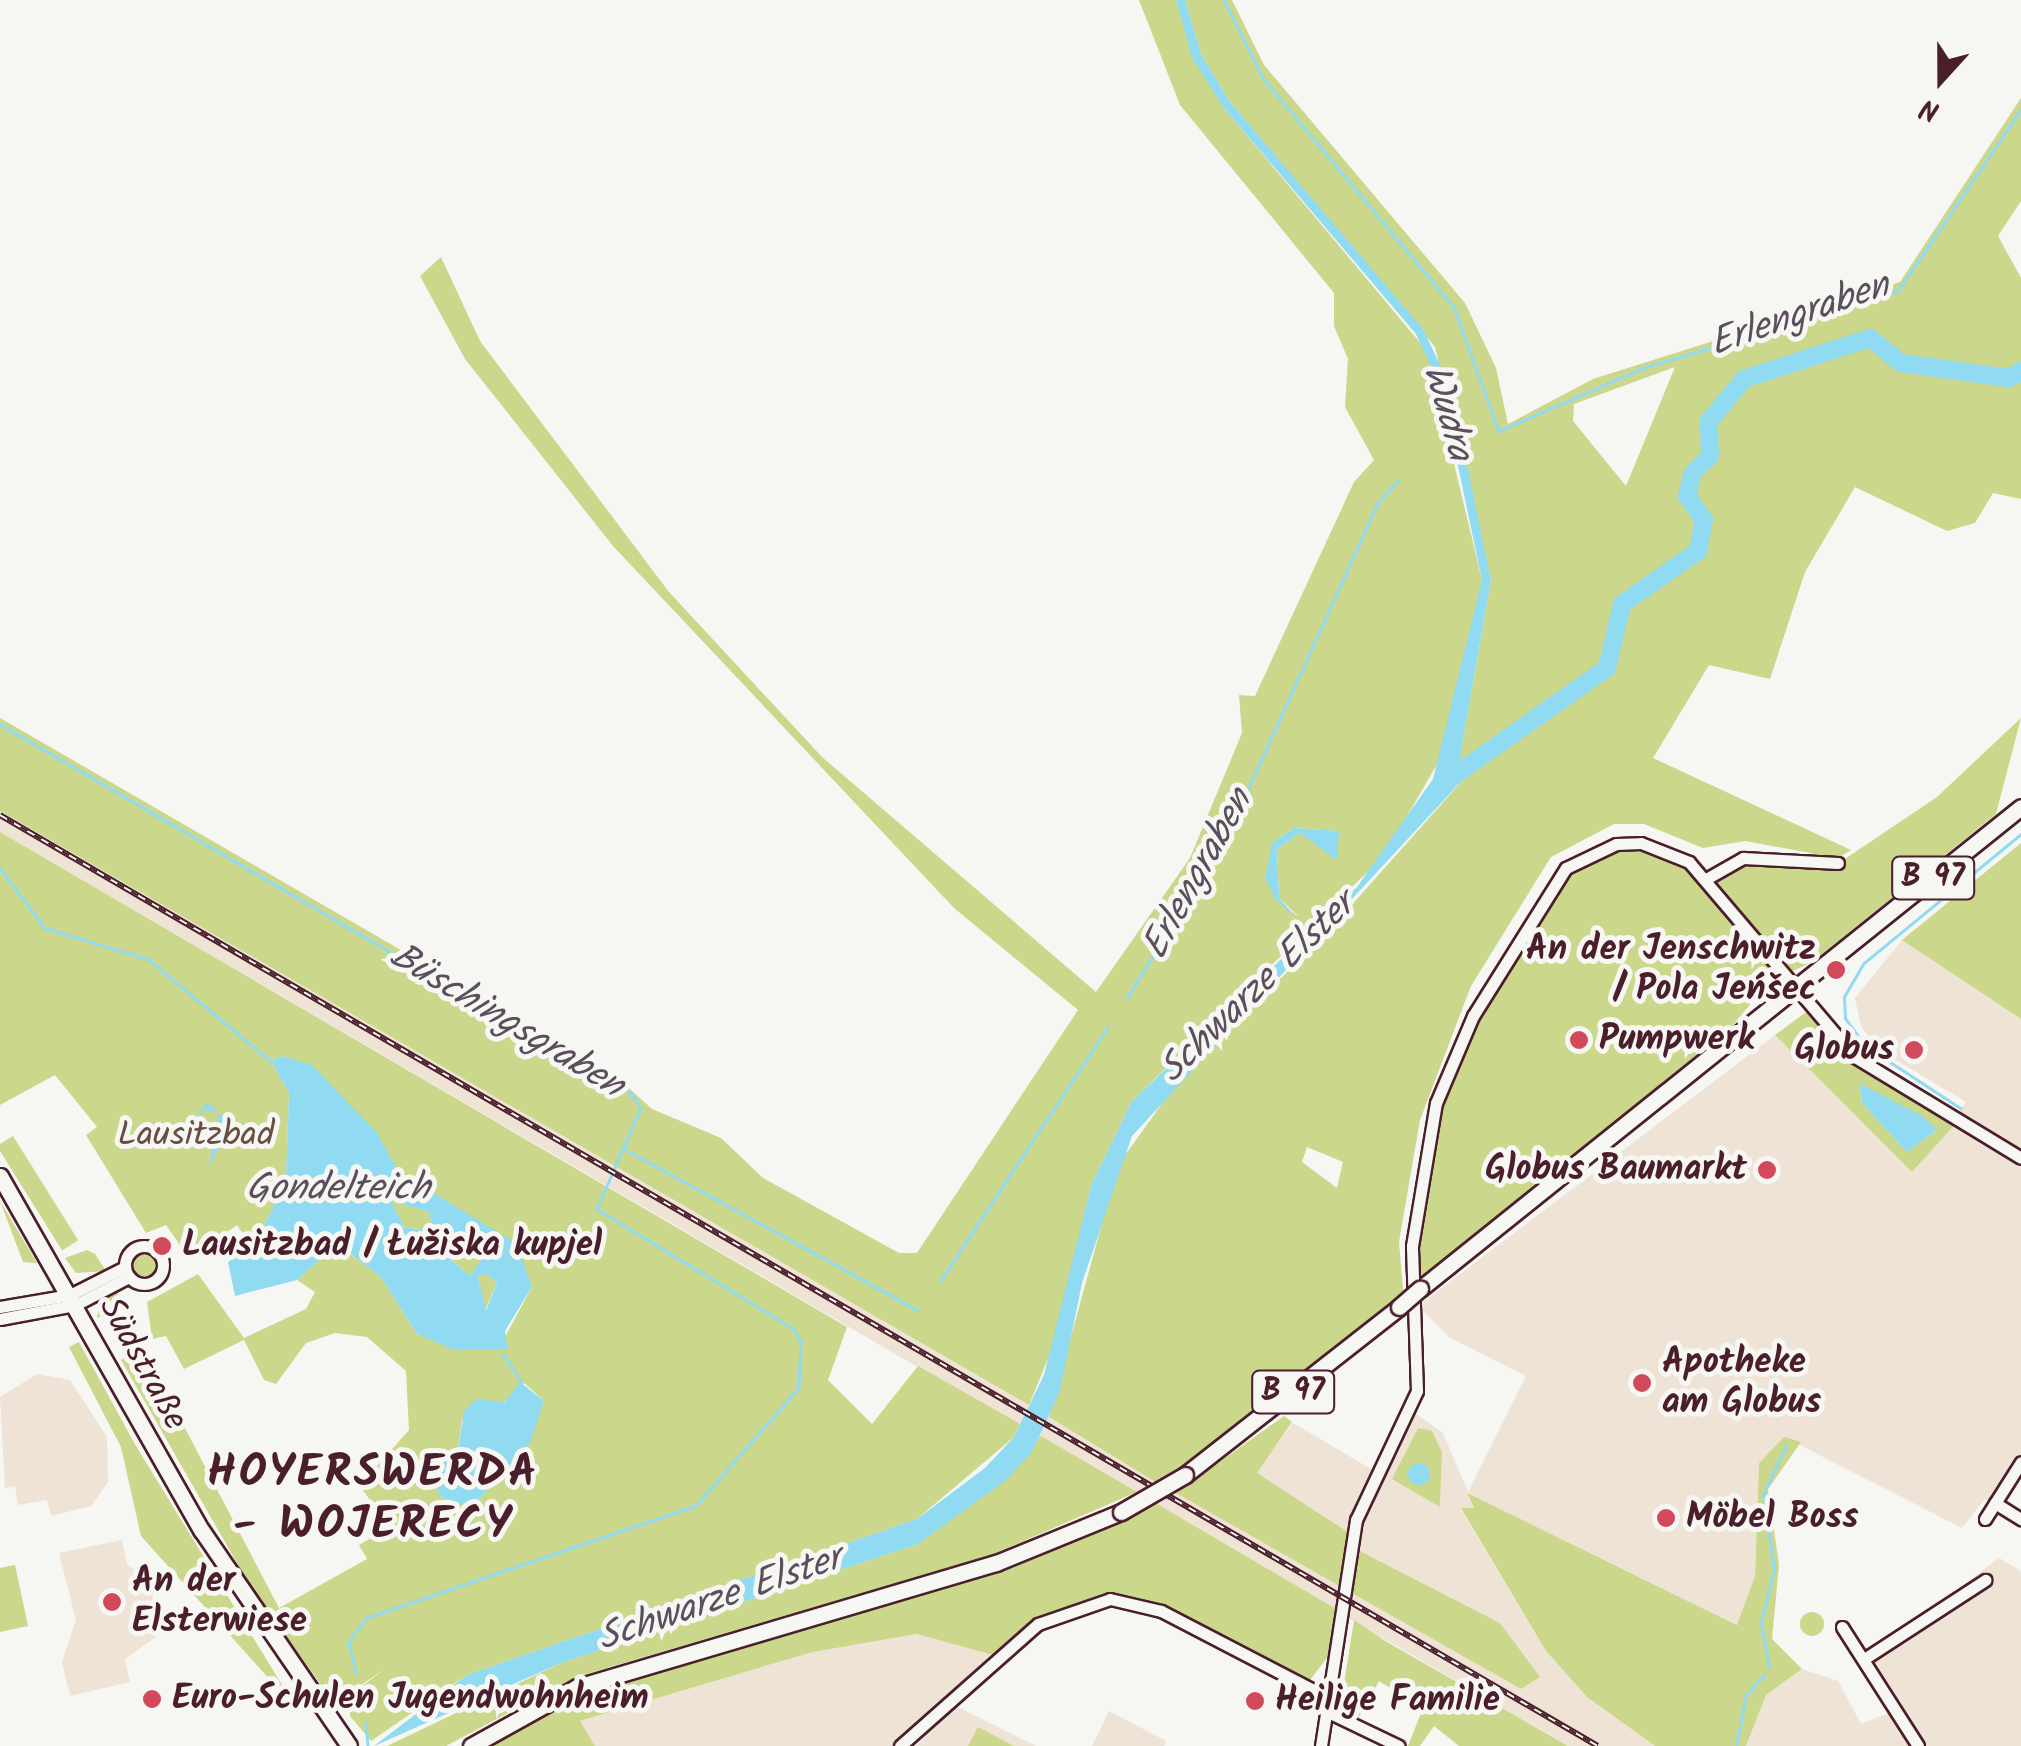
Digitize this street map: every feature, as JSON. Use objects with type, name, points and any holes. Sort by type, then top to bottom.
[{"type":"main road","name":"B 97","points":[[470,1746],[577,1687],[996,1563],[1121,1512],[1186,1475],[2021,807]]},
{"type":"main road","name":"Südstraße","points":[[0,1176],[202,1531],[349,1746]]},
{"type":"street","points":[[1321,1746],[1332,1706],[1356,1520],[1412,1410],[1418,1364],[1405,1244],[1424,1149],[1451,1062],[1558,878],[1596,848],[1641,843],[1670,850],[1706,879],[1855,1057],[2021,1158]]},
{"type":"street","points":[[1706,879],[1743,858],[1838,863]]},
{"type":"street","points":[[0,1319],[72,1300],[127,1272]]},
{"type":"street","points":[[0,1308],[72,1300]]},
{"type":"street","points":[[1985,1519],[2021,1462]]},
{"type":"street","points":[[1996,1502],[2021,1520]]},
{"type":"street","points":[[1864,1659],[1985,1580]]},
{"type":"street","points":[[900,1746],[1038,1624],[1110,1599],[1161,1612],[1400,1746]]},
{"type":"street","points":[[1842,1626],[1918,1746]]},
{"type":"shaded area","points":[[0,811],[1521,1689],[1539,1676],[1500,1623],[1352,1547],[1353,1534],[1256,1473],[1293,1423],[1378,1473],[1411,1410],[1443,1433],[1468,1492],[1526,1376],[1449,1337],[1418,1306],[1775,1035],[1913,1172],[1966,1102],[1879,1050],[1861,1026],[1855,998],[1902,940],[2021,1019],[2021,1460],[1994,1502],[1985,1499],[1962,1528],[1784,1437],[1759,1463],[1755,1576],[1738,1625],[1468,1494],[1474,1509],[1461,1509],[1546,1651],[1587,1697],[1655,1746],[1568,1746],[0,832]],"holes":[[[1442,1452],[1440,1506],[1393,1479],[1405,1456]]]},
{"type":"shaded area","points":[[37,1374],[70,1380],[107,1437],[108,1482],[91,1506],[51,1516],[47,1500],[18,1505],[15,1486],[5,1488],[0,1397]]},
{"type":"shaded area","name":"An der Elsterwiese","points":[[122,1540],[127,1564],[150,1582],[160,1634],[125,1659],[130,1682],[70,1696],[62,1662],[76,1620],[59,1553]]},
{"type":"shaded area","points":[[1999,1558],[2021,1571],[2021,1746],[1746,1746],[1766,1695],[1802,1669],[1838,1681],[1861,1724],[1896,1710],[1864,1659]]},
{"type":"shaded area","points":[[917,1634],[993,1655],[892,1746],[595,1746],[578,1722],[813,1652]]},
{"type":"shaded area","points":[[956,1706],[1036,1746],[916,1746]]},
{"type":"shaded area","points":[[1109,1711],[1166,1741],[1164,1746],[1092,1746]]},
{"type":"green space","points":[[1139,0],[1176,0],[1223,107],[1427,351],[1482,580],[1447,747],[1384,856],[1132,1101],[1091,1186],[1054,1344],[1029,1405],[0,811],[0,718],[610,1071],[652,1109],[721,1138],[763,1178],[899,1253],[917,1253],[1078,1010],[954,908],[613,546],[465,359],[420,276],[441,257],[480,341],[669,592],[822,757],[1096,992],[1190,858],[1242,733],[1239,695],[1255,696],[1354,482],[1374,460],[1345,407],[1348,359],[1334,326],[1334,293],[1180,105]],"holes":[[[1294,828],[1338,831],[1336,856],[1300,833],[1277,849],[1279,898],[1299,917],[1277,901],[1272,843]]]},
{"type":"green space","points":[[1185,0],[1232,0],[1264,65],[1465,303],[1496,368],[1508,424],[1593,379],[1900,282],[2021,98],[2021,201],[1998,236],[2021,278],[2021,499],[1993,493],[1975,523],[1947,531],[1855,487],[1805,572],[1770,679],[1709,665],[1653,758],[1851,850],[1838,858],[1745,841],[1703,848],[1644,824],[1614,824],[1551,857],[1471,986],[1420,1120],[1399,1242],[1404,1301],[1164,1487],[1049,1417],[1118,1165],[1184,1073],[1326,934],[1469,773],[1459,769],[1461,751],[1491,580],[1435,347],[1230,102],[1201,54]],"holes":[[[1675,367],[1626,486],[1573,421],[1574,404]],[[1307,1147],[1343,1162],[1337,1188],[1302,1162]]]},
{"type":"green space","points":[[2021,718],[1996,814],[1812,962],[1768,983],[1723,1037],[1413,1287],[1417,1189],[1451,1063],[1558,878],[1616,844],[1670,851],[1706,879],[1749,856],[1827,871],[1937,797]]},
{"type":"green space","name":"Lausitzbad","points":[[0,832],[847,1327],[828,1380],[872,1424],[918,1366],[1020,1424],[1014,1437],[917,1519],[467,1675],[371,1741],[350,1716],[349,1696],[386,1668],[348,1694],[324,1689],[249,1584],[121,1360],[142,1346],[279,1608],[367,1559],[359,1545],[390,1527],[351,1474],[378,1465],[409,1430],[406,1371],[367,1337],[335,1333],[306,1343],[276,1384],[264,1380],[244,1340],[184,1369],[166,1336],[152,1339],[147,1302],[198,1274],[244,1338],[306,1309],[315,1292],[297,1280],[323,1257],[348,1252],[381,1277],[417,1334],[462,1349],[504,1339],[532,1287],[399,1172],[315,1069],[282,1056],[271,1061],[289,1093],[286,1180],[251,1246],[237,1225],[223,1235],[230,1247],[189,1258],[166,1225],[146,1233],[86,1135],[97,1127],[55,1075],[0,1105]],"holes":[[[523,1382],[544,1401],[526,1448],[481,1497],[454,1504],[440,1496],[431,1471],[458,1451],[462,1420],[508,1400]]]},
{"type":"green space","points":[[2021,843],[2021,1019],[1902,940]]},
{"type":"green space","points":[[1809,1010],[1836,1042],[1958,1121],[1912,1172],[1775,1035]],"holes":[[[1859,1083],[1937,1130],[1907,1152],[1862,1103]]]},
{"type":"green space","points":[[13,1136],[78,1240],[62,1250],[0,1151],[0,1144]]},
{"type":"green space","points":[[390,1200],[430,1212],[431,1232],[404,1227]]},
{"type":"green space","points":[[0,1201],[30,1251],[37,1263],[23,1262]]},
{"type":"green space","points":[[450,1241],[482,1260],[470,1276],[444,1254],[442,1242]]},
{"type":"green space","points":[[87,1250],[95,1254],[106,1271],[76,1273],[65,1258]]},
{"type":"green space","points":[[144,1252],[153,1256],[157,1265],[153,1274],[144,1278],[135,1274],[131,1265],[135,1256]]},
{"type":"green space","points":[[486,1274],[497,1282],[485,1311],[478,1275]]},
{"type":"green space","points":[[116,1289],[123,1305],[97,1318],[100,1300]]},
{"type":"green space","points":[[79,1342],[136,1446],[298,1711],[141,1536],[121,1447],[69,1347]]},
{"type":"green space","points":[[1284,1416],[1292,1422],[1257,1473],[1353,1535],[1352,1547],[1500,1623],[1540,1677],[1521,1689],[1176,1493]]},
{"type":"green space","points":[[1418,1428],[1432,1431],[1442,1452],[1440,1507],[1392,1479]]},
{"type":"green space","points":[[1041,1436],[1137,1492],[991,1555],[576,1677],[446,1746],[387,1746],[561,1663],[918,1544]]},
{"type":"green space","points":[[1784,1437],[1801,1442],[1768,1489],[1779,1565],[1772,1639],[1802,1669],[1766,1695],[1746,1746],[1655,1746],[1587,1697],[1546,1651],[1461,1508],[1474,1508],[1467,1493],[1737,1625],[1755,1576],[1759,1463]]},
{"type":"green space","points":[[1157,1504],[1343,1613],[1330,1654],[1303,1689],[1147,1610],[1097,1600],[1052,1612],[993,1655],[917,1634],[813,1652],[580,1721],[595,1746],[487,1746],[593,1691],[1013,1568]]},
{"type":"green space","points":[[15,1565],[28,1626],[0,1632],[0,1568]]},
{"type":"green space","points":[[1812,1612],[1821,1615],[1821,1633],[1812,1636],[1803,1633],[1800,1624],[1803,1615]]},
{"type":"green space","points":[[1354,1620],[1568,1746],[1459,1746],[1434,1726],[1420,1746],[1408,1746],[1423,1708],[1379,1681],[1355,1724],[1341,1703]]},
{"type":"green space","points":[[978,1727],[1014,1746],[968,1746]]},
{"type":"water","points":[[1176,0],[1185,0],[1201,54],[1230,102],[1423,329],[1451,388],[1491,580],[1461,751],[1460,768],[1469,773],[1132,1136],[1082,1283],[1060,1391],[1032,1452],[1005,1481],[918,1544],[561,1663],[374,1746],[467,1675],[917,1519],[985,1468],[1014,1437],[1044,1375],[1091,1186],[1132,1101],[1357,887],[1433,779],[1482,580],[1442,390],[1416,334],[1223,107],[1192,57]]},
{"type":"water","points":[[1294,828],[1339,831],[1337,860],[1300,833],[1277,849],[1279,898],[1298,919],[1277,901],[1265,879],[1272,843]]},
{"type":"water","name":"Gondelteich","points":[[282,1056],[312,1065],[377,1133],[399,1172],[517,1244],[532,1287],[505,1331],[508,1350],[452,1349],[417,1334],[381,1277],[348,1252],[323,1257],[297,1280],[235,1296],[228,1262],[257,1241],[286,1180],[289,1093],[271,1061]],"holes":[[[391,1201],[430,1212],[431,1232],[404,1227]],[[451,1241],[481,1260],[470,1276],[444,1254],[442,1242]],[[486,1274],[497,1282],[486,1311],[478,1276]]]},
{"type":"water","points":[[1859,1083],[1924,1117],[1937,1130],[1907,1152],[1862,1103]]},
{"type":"water","points":[[207,1103],[219,1112],[205,1110],[180,1138]]},
{"type":"water","points":[[219,1112],[232,1122],[209,1167]]},
{"type":"water","points":[[520,1382],[544,1401],[530,1443],[481,1497],[459,1505],[440,1496],[431,1471],[458,1451],[464,1411],[476,1399],[505,1402]]},
{"type":"water","points":[[1415,1463],[1423,1463],[1430,1474],[1423,1485],[1415,1485],[1408,1478],[1408,1470]]},
{"type":"waterway","name":"Erlengraben","points":[[1224,0],[1263,78],[1454,307],[1499,431],[1643,368],[1898,291],[2021,109]]},
{"type":"waterway","name":"Schwarze Elster","points":[[1448,780],[1607,668],[1622,604],[1698,551],[1704,520],[1687,496],[1692,474],[1710,456],[1709,421],[1744,379],[1870,338],[1901,363],[2009,378],[2021,371]]},
{"type":"waterway","name":"Erlengraben","points":[[1127,998],[1228,833],[1378,503],[1398,480]]},
{"type":"waterway","name":"Büschingsgraben","points":[[0,724],[630,1092],[641,1108],[597,1209],[793,1328],[801,1342],[799,1388],[696,1506],[367,1618],[349,1642],[356,1673]]},
{"type":"waterway","points":[[1961,1109],[1865,1046],[1845,1018],[1844,997],[1864,963],[2021,834]]},
{"type":"waterway","points":[[0,868],[45,928],[148,959],[271,1061]]},
{"type":"waterway","name":"Erlengraben","points":[[941,1280],[1108,1027]]},
{"type":"waterway","name":"Erlengraben","points":[[623,1148],[918,1310]]},
{"type":"waterway","points":[[503,1354],[522,1382]]},
{"type":"waterway","points":[[1769,1667],[1761,1623],[1774,1570],[1763,1495],[1786,1445]]},
{"type":"waterway","points":[[478,1499],[483,1513]]},
{"type":"waterway","points":[[1736,1746],[1746,1695],[1765,1674]]},
{"type":"waterway","name":"Büschingsgraben","points":[[366,1723],[368,1746]]},
{"type":"railway","points":[[0,815],[1598,1746]]},
{"type":"place","name":"An der Jenschwitz / Pola Jeńšec","points":[[1836,970]]},
{"type":"place","name":"Pumpwerk","points":[[1579,1040]]},
{"type":"place","name":"Globus","points":[[1914,1050]]},
{"type":"place","name":"Globus Baumarkt","points":[[1767,1170]]},
{"type":"place","name":"Lausitzbad / Łužiska kupjel","points":[[162,1246]]},
{"type":"place","name":"Apotheke am Globus","points":[[1642,1383]]},
{"type":"place","name":"Möbel Boss","points":[[1666,1518]]},
{"type":"place","name":"An der Elsterwiese","points":[[112,1602]]},
{"type":"place","name":"Euro-Schulen Jugendwohnheim","points":[[152,1699]]},
{"type":"place","name":"Heilige Familie","points":[[1255,1701]]},
{"type":"district","name":"HOYERSWERDA - WOJERECY","points":[[373,1501]]},
{"type":"water label","name":"Wudra","points":[[1446,413]]}]
